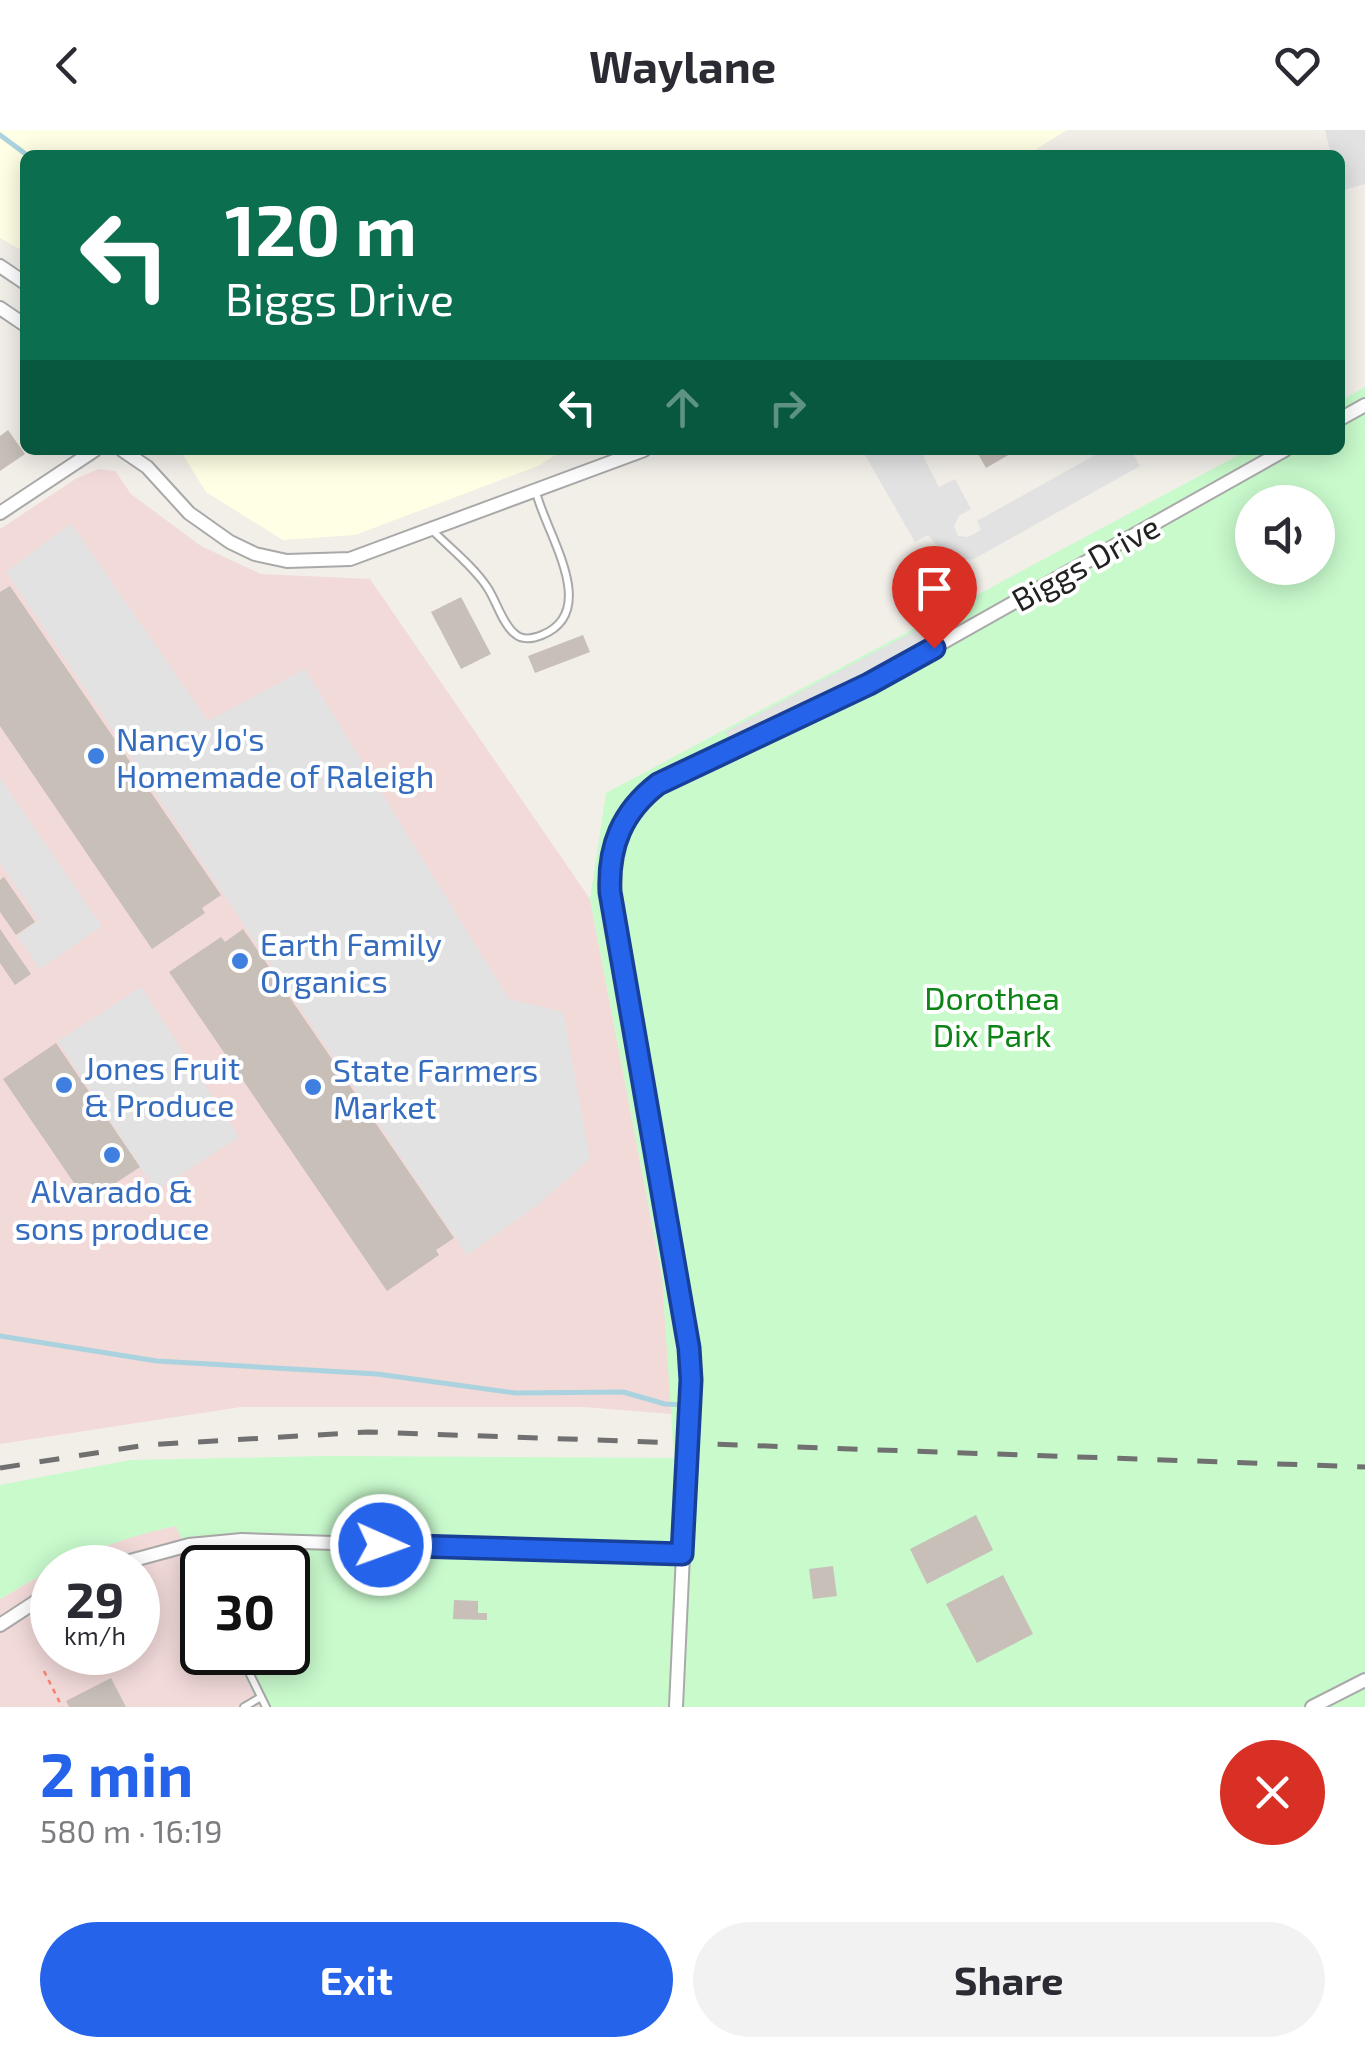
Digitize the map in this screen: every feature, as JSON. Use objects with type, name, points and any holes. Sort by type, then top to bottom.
[{"type":"street","points":[[0,513],[87,455]]},
{"type":"street","points":[[129,455],[147,467],[189,514],[230,542],[256,554],[287,561],[350,560],[631,455]]},
{"type":"street","points":[[143,455],[147,467]]},
{"type":"street","name":"Biggs Drive","points":[[676,1707],[691,1380],[689,1348],[610,892],[611,853],[618,832],[642,796],[675,774],[869,684],[1275,455]]},
{"type":"street","points":[[189,1545],[269,1540],[682,1554]]},
{"type":"street","points":[[0,1626],[30,1606]]},
{"type":"street","points":[[1312,1707],[1365,1680]]},
{"type":"lane","points":[[432,530],[484,582],[509,629],[518,638],[542,635],[558,628],[566,617],[571,590],[536,492]]},
{"type":"lane","points":[[250,1675],[266,1707]]},
{"type":"lane","points":[[244,1707],[261,1697]]},
{"type":"path","points":[[46,1675],[62,1707]]},
{"type":"shaded area","points":[[0,130],[1067,130],[1035,150],[20,150],[20,249],[0,238]]},
{"type":"shaded area","points":[[1325,130],[1365,130],[1365,184],[1345,190],[1345,150],[1330,150]]},
{"type":"shaded area","points":[[183,455],[555,455],[538,466],[355,535],[283,540],[206,492]]},
{"type":"shaded area","points":[[865,455],[925,455],[939,487],[955,479],[971,509],[959,516],[954,526],[958,536],[968,537],[981,530],[977,521],[1095,455],[1134,455],[1140,466],[974,559],[946,557],[928,535],[915,542]]},
{"type":"shaded area","name":"State Farmers Market","points":[[99,469],[115,471],[131,494],[201,546],[261,574],[370,579],[590,899],[662,1276],[672,1414],[583,1407],[241,1407],[0,1444],[0,529],[77,478]]},
{"type":"shaded area","points":[[71,523],[208,721],[305,669],[509,999],[563,1012],[590,1159],[539,1204],[467,1255],[6,572]]},
{"type":"shaded area","points":[[924,626],[936,635],[732,744],[725,732]]},
{"type":"shaded area","points":[[0,778],[102,926],[40,969],[17,936],[39,920],[0,863]]},
{"type":"shaded area","points":[[141,987],[239,1137],[156,1191],[58,1041]]},
{"type":"shaded area","points":[[177,1526],[185,1545],[180,1545],[180,1675],[245,1675],[260,1707],[0,1707],[0,1599],[30,1582],[30,1675],[160,1675],[160,1545],[109,1545],[136,1534]]},
{"type":"green space","name":"Dorothea Dix Park","points":[[1365,387],[1365,1707],[260,1707],[245,1675],[310,1675],[310,1545],[184,1545],[176,1526],[111,1545],[30,1545],[30,1582],[0,1599],[0,1485],[130,1460],[329,1456],[674,1458],[662,1276],[590,899],[606,793],[1239,455],[1345,455],[1345,398]]},
{"type":"building","points":[[8,430],[24,455],[0,471],[0,436]]},
{"type":"building","points":[[979,455],[1008,455],[986,468]]},
{"type":"building","points":[[10,586],[221,895],[202,908],[205,913],[152,949],[0,726],[0,592]]},
{"type":"building","points":[[461,597],[491,654],[461,669],[431,612]]},
{"type":"building","points":[[583,635],[590,652],[535,673],[528,656]]},
{"type":"building","points":[[4,877],[35,922],[16,935],[0,912],[0,880]]},
{"type":"building","points":[[0,929],[31,974],[15,985],[0,963]]},
{"type":"building","points":[[243,929],[454,1238],[436,1250],[439,1255],[387,1291],[169,972],[221,937],[225,942]]},
{"type":"building","points":[[56,1043],[140,1167],[87,1202],[3,1079]]},
{"type":"building","points":[[976,1515],[993,1550],[927,1584],[910,1549]]},
{"type":"building","points":[[833,1566],[837,1596],[813,1599],[809,1569]]},
{"type":"building","points":[[1003,1575],[1033,1634],[977,1663],[946,1604]]},
{"type":"building","points":[[454,1600],[478,1601],[478,1613],[487,1613],[487,1620],[453,1619]]},
{"type":"building","points":[[111,1678],[126,1707],[69,1707],[66,1701]]},
{"type":"waterway","points":[[0,135],[20,150]]},
{"type":"waterway","points":[[0,1336],[157,1361],[377,1374],[516,1393],[623,1392],[665,1404],[686,1405]]},
{"type":"railway","points":[[0,1468],[146,1445],[368,1432],[1365,1467]]},
{"type":"place","name":"Nancy Jo's Homemade of Raleigh","points":[[96,756]]},
{"type":"place","name":"Earth Family Organics","points":[[240,961]]},
{"type":"place","name":"Jones Fruit & Produce","points":[[64,1085]]},
{"type":"place","name":"State Farmers Market","points":[[313,1087]]},
{"type":"place","name":"Alvarado & sons produce","points":[[112,1155]]},
{"type":"route","points":[[381,1545],[682,1554],[689,1440],[689,1348],[610,892],[611,853],[626,816],[658,784],[869,684],[934,648]]}]
